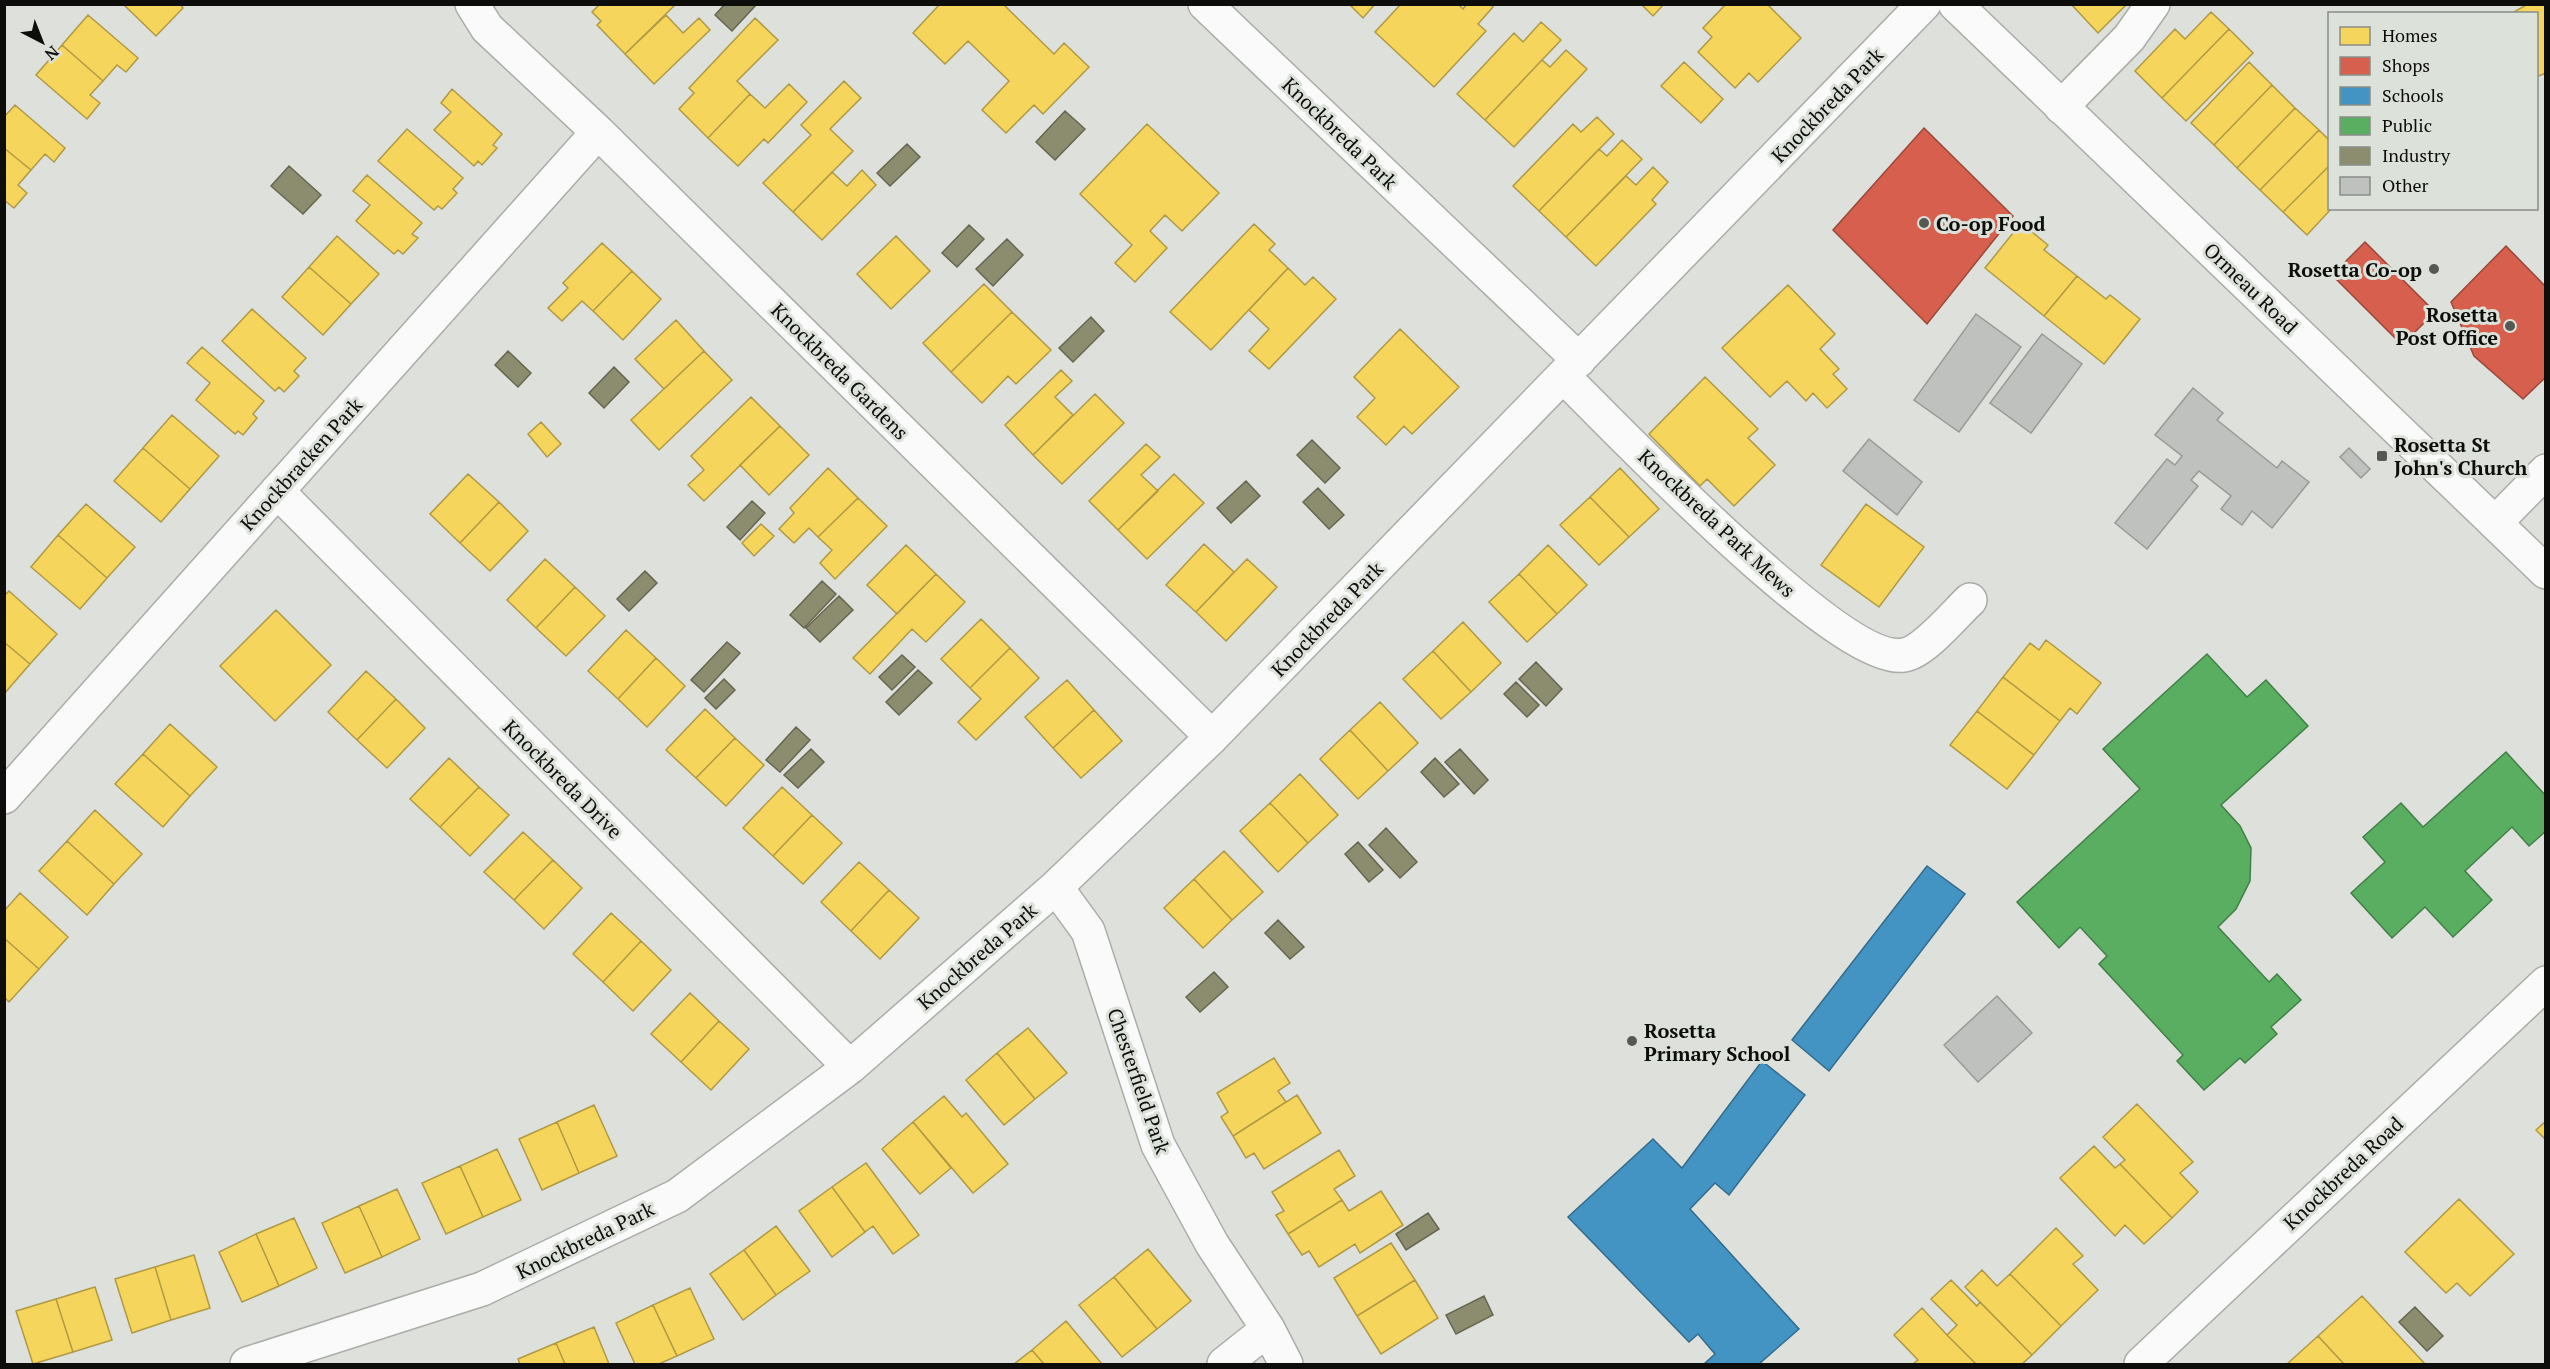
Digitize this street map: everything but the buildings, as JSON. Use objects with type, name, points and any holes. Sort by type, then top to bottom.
[{"type":"street","name":"Knockbreda Gardens","points":[[472,4],[487,28],[597,132],[1212,736]]},
{"type":"street","name":"Knockbreda Park","points":[[1205,4],[1571,368]]},
{"type":"street","name":"Knockbreda Park","points":[[247,1365],[482,1289],[677,1196],[850,1067],[1056,886],[1212,736],[1924,4]]},
{"type":"street","name":"Ormeau Road","points":[[1955,4],[2546,572]]},
{"type":"street","points":[[2061,106],[2129,38],[2153,4]]},
{"type":"street","name":"Knockbracken Park","points":[[4,797],[597,132]]},
{"type":"street","name":"Knockbreda Park Mews","points":[[1571,368],[1761,569],[1825,620],[1878,650],[1904,656],[1920,648],[1970,600]]},
{"type":"street","points":[[2496,523],[2546,471]]},
{"type":"street","name":"Knockbreda Drive","points":[[277,491],[850,1067]]},
{"type":"street","name":"Chesterfield Park","points":[[1056,886],[1088,931],[1158,1144],[1212,1244],[1268,1329],[1286,1365]]},
{"type":"street","name":"Knockbreda Road","points":[[2141,1365],[2546,983]]},
{"type":"street","points":[[1224,1365],[1268,1329]]},
{"type":"place","name":"Co-op Food","points":[[1924,223]]},
{"type":"place","name":"Rosetta Co-op","points":[[2434,269]]},
{"type":"place","name":"Rosetta Post Office","points":[[2510,326]]},
{"type":"place","name":"Rosetta St John's Church","points":[[2382,456]]},
{"type":"place","name":"Rosetta Primary School","points":[[1632,1041]]}]
